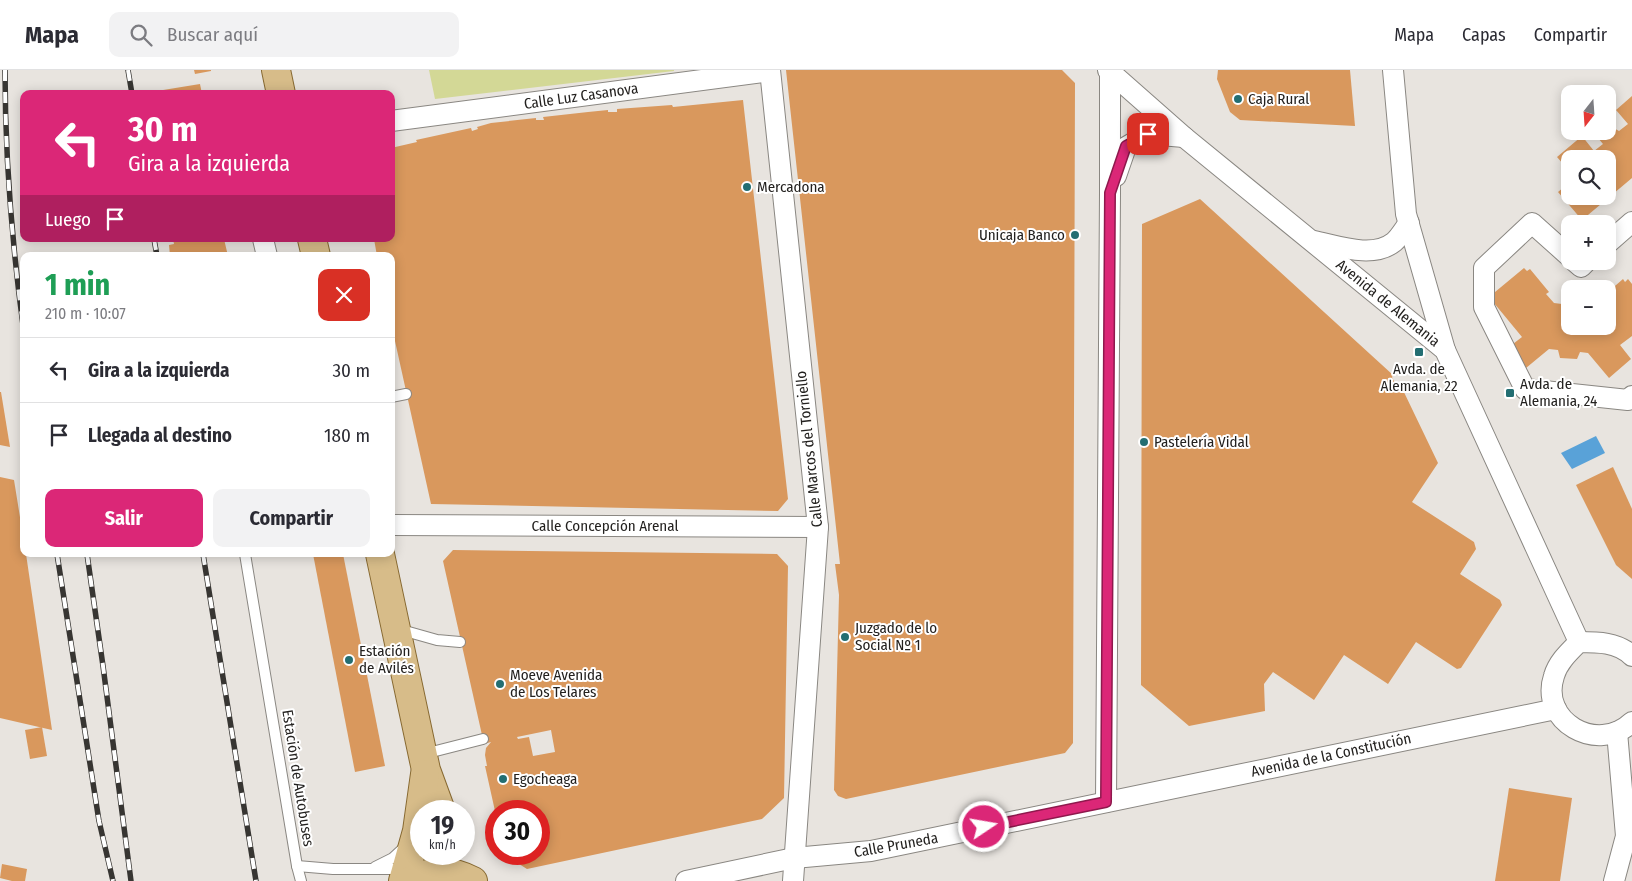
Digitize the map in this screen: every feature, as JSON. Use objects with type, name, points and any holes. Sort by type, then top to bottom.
[{"type":"main road","points":[[276,70],[280,90]]},
{"type":"main road","points":[[381,557],[424,762],[437,800]]},
{"type":"main road","points":[[420,800],[424,762]]},
{"type":"main road","points":[[410,863],[407,877],[439,871],[460,874],[475,881]]},
{"type":"main road","points":[[467,865],[475,881]]},
{"type":"street","name":"Calle Luz Casanova","points":[[395,120],[770,70]]},
{"type":"street","name":"Calle Marcos del Torniello","points":[[770,70],[818,527],[793,881]]},
{"type":"street","points":[[1393,70],[1405,207],[1445,350]]},
{"type":"street","points":[[1106,802],[1110,193],[1109,71]]},
{"type":"street","name":"Avenida de Alemania","points":[[1109,71],[1184,137],[1445,350],[1579,642]]},
{"type":"street","points":[[1110,193],[1126,146],[1148,134],[1184,137]]},
{"type":"street","points":[[1312,241],[1359,250],[1378,250],[1394,242],[1409,223]]},
{"type":"street","points":[[1561,249],[1532,223],[1484,268],[1484,307],[1525,389],[1628,400],[1632,396]]},
{"type":"street","points":[[1616,238],[1630,229]]},
{"type":"street","name":"Calle Concepción Arenal","points":[[395,525],[818,527]]},
{"type":"street","points":[[1614,881],[1626,836],[1624,727],[1600,736],[1584,734],[1570,726],[1556,709],[1552,693],[1553,677],[1560,662],[1579,642],[1595,642],[1616,646],[1632,656]]},
{"type":"street","name":"Avenida de la Constitución","points":[[1106,802],[1556,709]]},
{"type":"street","name":"Calle Pruneda","points":[[686,881],[794,858],[870,851],[1106,802]]},
{"type":"lane","points":[[395,396],[406,394]]},
{"type":"lane","name":"Estación de Autobuses","points":[[246,557],[297,866],[333,869],[371,868],[407,877]]},
{"type":"lane","points":[[396,628],[437,640],[460,642]]},
{"type":"lane","points":[[424,762],[483,739]]},
{"type":"lane","points":[[371,868],[392,858],[410,841]]},
{"type":"lane","points":[[297,866],[301,881]]},
{"type":"green space","points":[[429,70],[674,70],[674,71],[435,99]]},
{"type":"water","points":[[1596,436],[1605,453],[1572,469],[1561,453]]},
{"type":"building","points":[[194,70],[211,70],[211,71],[195,74]]},
{"type":"building","points":[[786,70],[1062,70],[1075,83],[1073,743],[1065,753],[846,799],[838,796],[834,790],[839,595],[835,564],[840,564]]},
{"type":"building","points":[[1218,70],[1350,70],[1355,126],[1240,120],[1230,112],[1217,79]]},
{"type":"building","points":[[200,84],[201,90],[163,90]]},
{"type":"building","points":[[1632,96],[1632,178],[1616,191],[1616,150],[1595,150],[1603,144],[1600,140],[1616,140],[1616,129],[1619,131],[1628,124],[1616,110]]},
{"type":"building","points":[[743,100],[788,499],[778,511],[431,504],[395,341],[395,252],[376,252],[375,242],[395,242],[395,147],[417,142],[416,140],[471,128],[472,131],[478,129],[477,127],[491,123],[536,118],[536,120],[544,120],[543,117],[608,110],[608,112],[617,112],[617,109],[672,105],[673,107]]},
{"type":"building","points":[[1577,140],[1585,140],[1593,150],[1565,150]]},
{"type":"building","points":[[1561,154],[1561,162],[1557,157]]},
{"type":"building","points":[[1200,199],[1393,375],[1392,377],[1397,388],[1401,386],[1438,463],[1412,502],[1474,542],[1476,549],[1460,574],[1500,600],[1502,605],[1461,668],[1457,669],[1416,642],[1388,684],[1344,655],[1314,700],[1273,672],[1264,684],[1265,711],[1189,726],[1141,685],[1142,224]]},
{"type":"building","points":[[1569,205],[1600,205],[1588,215],[1578,215]]},
{"type":"building","points":[[174,242],[225,242],[227,252],[170,252],[169,245],[174,244]]},
{"type":"building","points":[[1524,268],[1527,271],[1530,269],[1549,292],[1546,294],[1554,303],[1561,304],[1561,335],[1616,335],[1616,285],[1623,279],[1625,282],[1628,279],[1632,284],[1632,336],[1620,345],[1631,359],[1609,378],[1588,353],[1580,352],[1577,359],[1560,358],[1558,350],[1549,349],[1526,368],[1509,347],[1522,337],[1489,297]]},
{"type":"building","points":[[1,392],[10,447],[0,445]]},
{"type":"building","points":[[1613,467],[1632,509],[1632,579],[1616,565],[1576,485]]},
{"type":"building","points":[[0,477],[14,480],[20,517],[20,557],[26,557],[52,730],[0,718]]},
{"type":"building","points":[[453,550],[777,554],[788,566],[784,798],[762,819],[550,864],[550,800],[493,800],[485,766],[487,766],[486,748],[491,742],[484,744],[443,561]],"holes":[[[551,730],[555,752],[533,756],[529,737],[518,739],[517,737]]]},
{"type":"building","name":"Estación de Avilés","points":[[314,557],[344,557],[385,766],[355,772]]},
{"type":"building","points":[[42,727],[47,756],[30,759],[25,730]]},
{"type":"building","points":[[1509,788],[1572,798],[1560,881],[1495,881]]},
{"type":"building","points":[[2,864],[27,869],[25,881],[12,881],[0,878]]},
{"type":"building","points":[[521,865],[546,865],[527,869]]},
{"type":"railway","points":[[5,70],[10,202],[20,300]]},
{"type":"railway","points":[[128,70],[131,90]]},
{"type":"railway","points":[[155,242],[156,252]]},
{"type":"railway","points":[[57,557],[99,821],[113,881]]},
{"type":"railway","points":[[87,557],[131,881]]},
{"type":"railway","points":[[203,557],[256,881]]},
{"type":"place","name":"Caja Rural","points":[[1238,99]]},
{"type":"place","name":"Mercadona","points":[[747,187]]},
{"type":"place","name":"Unicaja Banco","points":[[1075,235]]},
{"type":"place","name":"Avda. de Alemania, 22","points":[[1419,352]]},
{"type":"place","name":"Avda. de Alemania, 24","points":[[1510,393]]},
{"type":"place","name":"Pastelería Vidal","points":[[1144,442]]},
{"type":"place","name":"Juzgado de lo Social Nº 1","points":[[845,637]]},
{"type":"place","name":"Estación de Avilés","points":[[349,660]]},
{"type":"place","name":"Moeve Avenida de Los Telares","points":[[500,684]]},
{"type":"place","name":"Egocheaga","points":[[503,779]]},
{"type":"route","points":[[984,827],[1106,802],[1110,193],[1126,146],[1148,134]]}]
